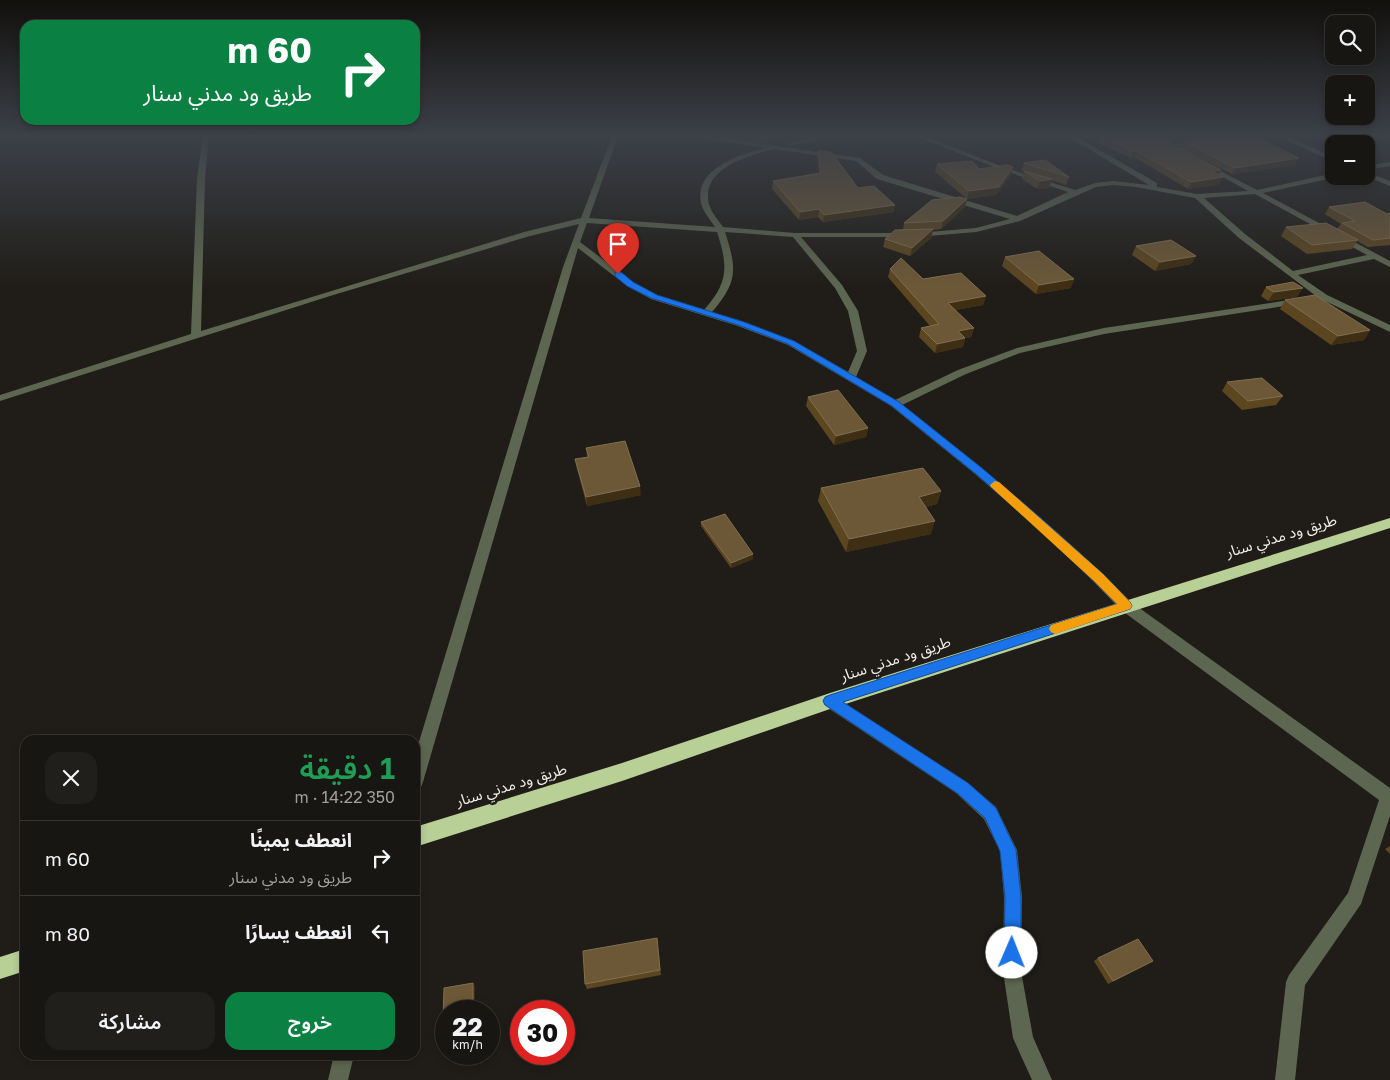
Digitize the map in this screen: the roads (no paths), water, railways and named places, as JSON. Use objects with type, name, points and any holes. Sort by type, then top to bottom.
[{"type":"highway","name":"طريق ود مدني سنار","points":[[420,835],[622,772],[830,701],[1390,523]]},
{"type":"highway","points":[[0,968],[20,962]]},
{"type":"street","points":[[196,336],[201,186]]},
{"type":"street","points":[[420,765],[531,383],[596,186]]},
{"type":"street","points":[[706,186],[705,205],[720,230],[729,261],[729,278],[718,300],[706,313]]},
{"type":"street","points":[[911,186],[1017,219]]},
{"type":"street","points":[[1057,186],[1075,192]]},
{"type":"street","points":[[0,398],[500,242],[584,220],[795,235],[917,235],[976,230],[1017,219],[1091,186]]},
{"type":"street","points":[[1139,186],[1198,196],[1257,192],[1282,186]]},
{"type":"street","points":[[1156,186],[1160,189]]},
{"type":"street","points":[[1246,186],[1390,264]]},
{"type":"street","points":[[1198,196],[1242,236],[1324,297],[1390,329]]},
{"type":"street","points":[[795,235],[839,287],[852,311],[862,351],[850,377]]},
{"type":"street","points":[[576,243],[630,284],[654,297],[741,324],[791,343],[895,404],[979,471],[1031,516],[1098,577],[1126,606],[1389,797],[1355,898],[1296,982],[1285,1080]]},
{"type":"street","points":[[1291,274],[1375,256]]},
{"type":"street","points":[[895,404],[962,372],[1017,351],[1104,331],[1324,297]]},
{"type":"street","points":[[830,701],[962,788],[990,813],[1008,850],[1013,897],[1012,971],[1023,1038],[1042,1080]]},
{"type":"street","points":[[338,1080],[343,1060]]}]
